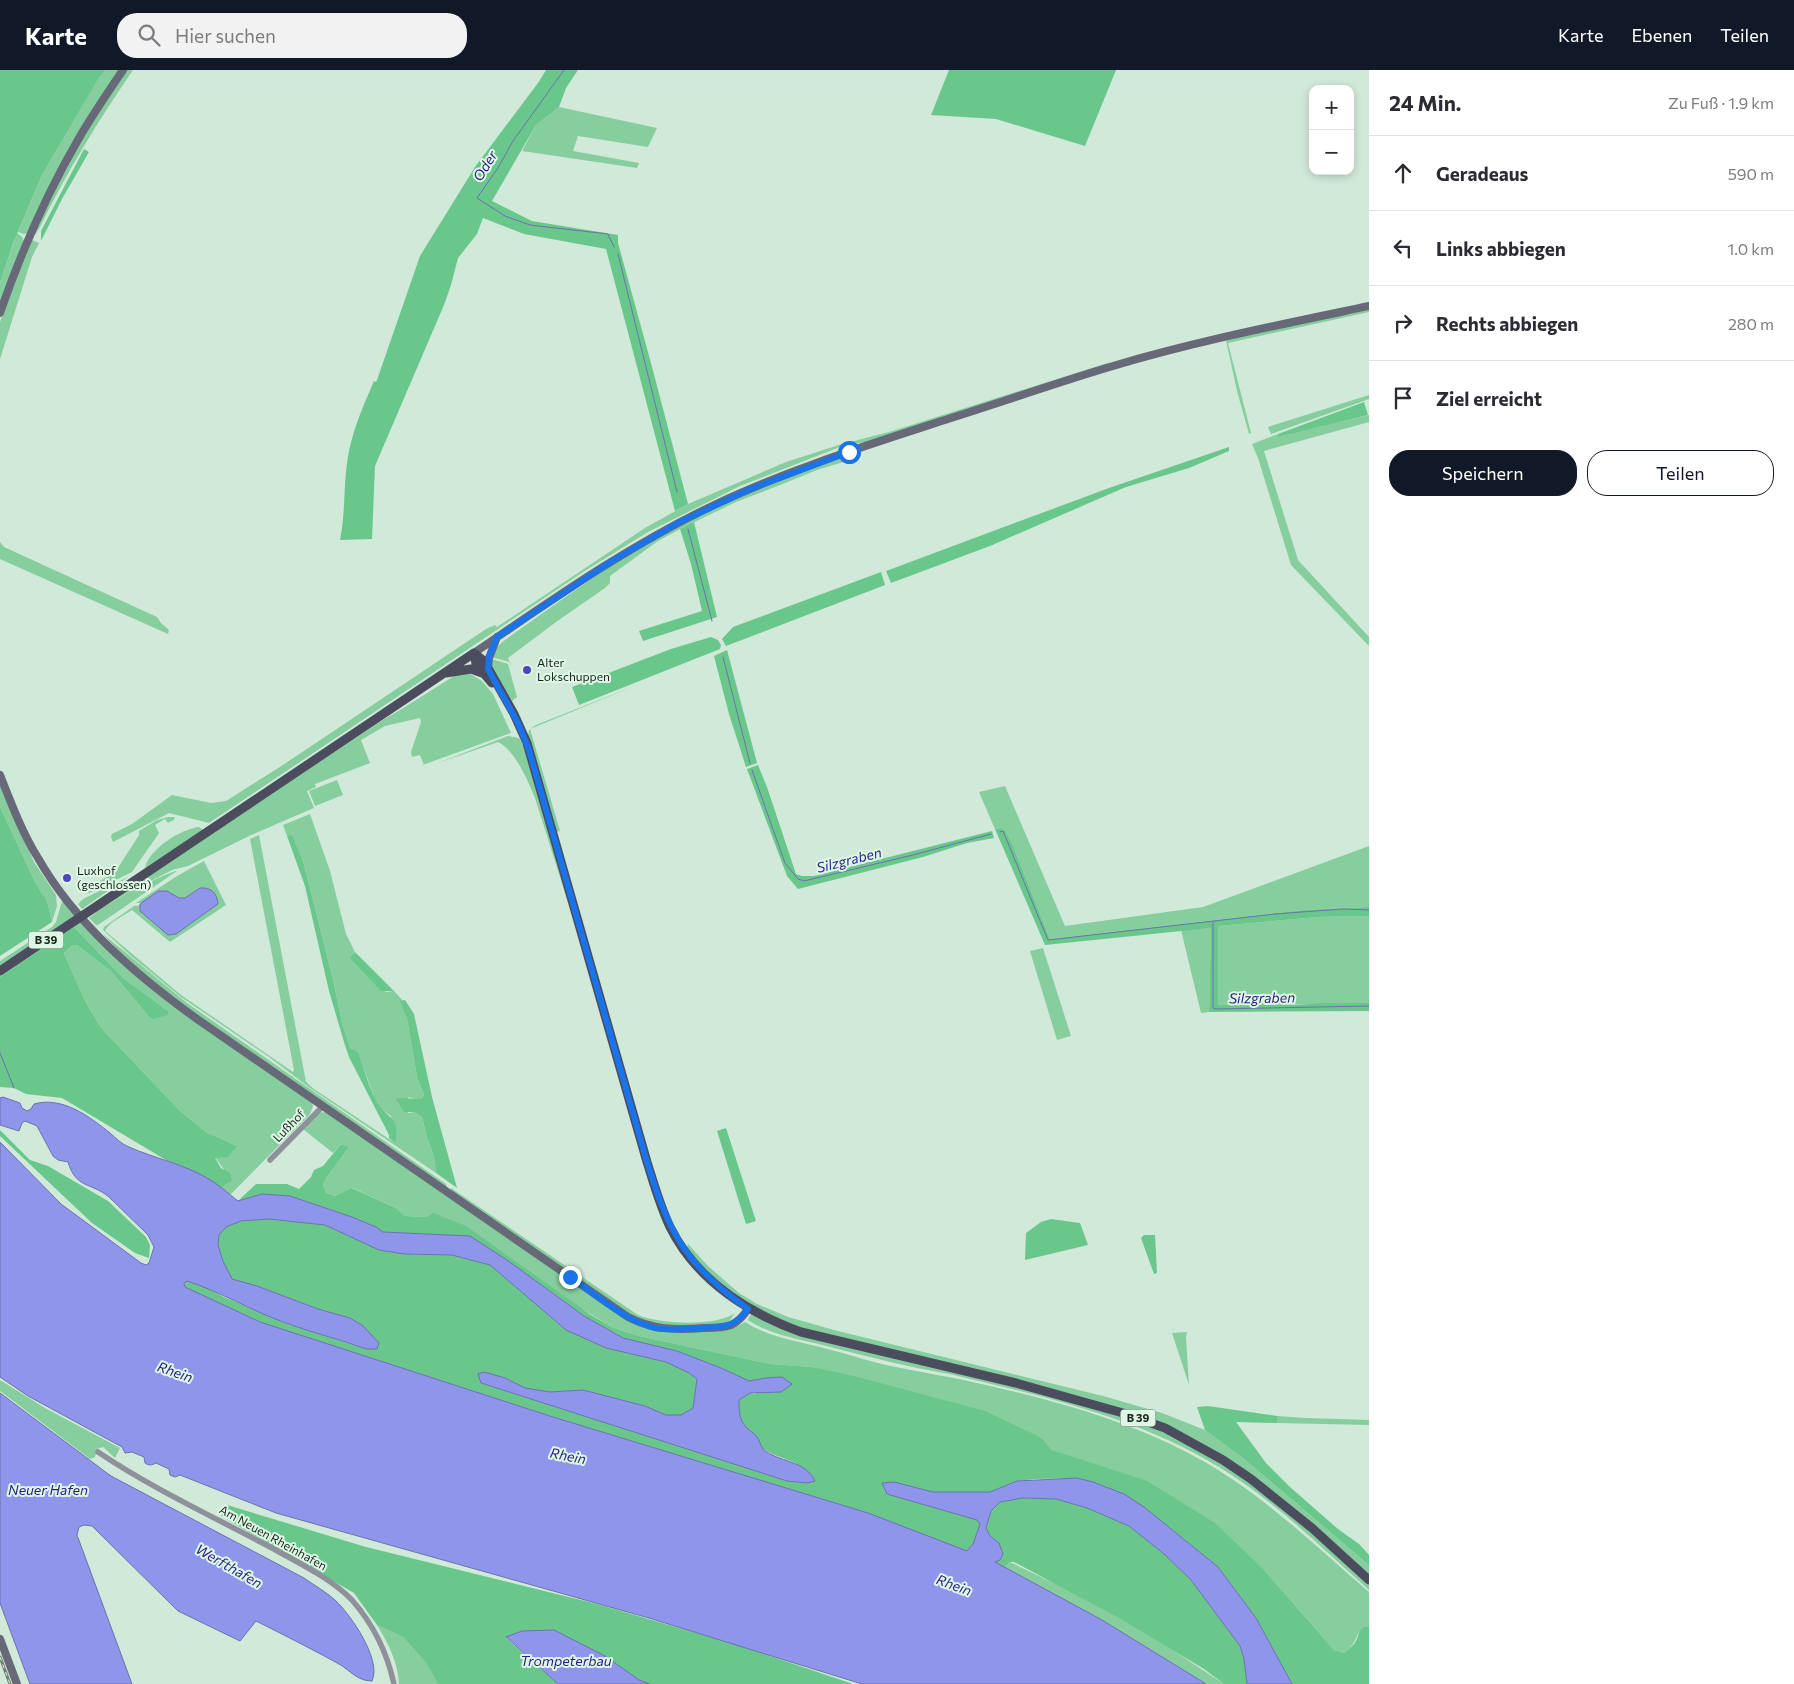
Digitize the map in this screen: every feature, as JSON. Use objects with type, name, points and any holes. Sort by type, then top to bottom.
[{"type":"main road","name":"B 39","points":[[474,653],[474,660],[498,688],[527,743],[647,1162],[663,1210],[675,1236],[697,1267],[724,1292],[748,1309],[767,1319],[801,1332],[1041,1390],[1123,1413],[1165,1428],[1223,1460],[1251,1479],[1312,1528],[1369,1580]]},
{"type":"main road","name":"B 39","points":[[0,971],[474,653]]},
{"type":"main road","name":"B 39","points":[[443,673],[471,669],[485,671]]},
{"type":"street","points":[[0,313],[22,254],[52,187],[87,125],[123,70]]},
{"type":"street","points":[[474,653],[580,581],[651,538],[712,506],[778,477],[936,423],[1113,366],[1223,337],[1369,306]]},
{"type":"street","points":[[485,671],[497,637]]},
{"type":"street","points":[[0,775],[24,834],[38,859],[68,900],[113,951],[178,1005],[634,1320],[660,1328],[724,1327],[736,1322],[748,1309]]},
{"type":"street","name":"Lußhof","points":[[270,1160],[322,1106]]},
{"type":"street","name":"Am Neuen Rheinhafen","points":[[98,1452],[140,1479],[273,1549],[333,1584],[350,1599],[374,1629],[383,1647],[394,1684]]},
{"type":"street","points":[[0,1639],[16,1684]]},
{"type":"green space","points":[[0,70],[106,70],[99,78],[42,175],[14,241],[0,283]]},
{"type":"green space","points":[[106,70],[120,70],[28,233],[18,232],[42,175],[99,78]]},
{"type":"green space","points":[[127,70],[133,70],[107,108],[60,188],[39,229],[33,235],[75,148]]},
{"type":"green space","points":[[546,70],[578,70],[566,88],[559,107],[536,125],[492,201],[532,221],[618,235],[618,243],[688,504],[675,511],[606,249],[524,234],[483,218],[477,234],[458,258],[444,305],[375,466],[372,539],[340,540],[347,462],[356,424],[374,381],[376,382],[377,380],[420,256],[475,167]]},
{"type":"green space","points":[[949,70],[1116,70],[1085,146],[996,119],[931,115]]},
{"type":"green space","points":[[559,107],[657,128],[648,147],[578,136],[573,151],[639,163],[637,168],[522,151],[536,125]]},
{"type":"green space","points":[[84,149],[89,152],[41,241],[41,231]]},
{"type":"green space","points":[[17,233],[24,241],[0,304],[0,283]]},
{"type":"green space","points":[[32,240],[39,243],[32,257],[0,359],[0,322],[13,282]]},
{"type":"green space","points":[[1369,309],[1369,312],[1228,343],[1251,433],[1249,434],[1226,340]]},
{"type":"green space","points":[[1108,363],[873,441],[854,444],[850,442],[889,432]]},
{"type":"green space","points":[[1369,395],[1369,399],[1271,434],[1268,427]]},
{"type":"green space","points":[[1364,402],[1368,415],[1277,437],[1278,434]]},
{"type":"green space","points":[[1369,415],[1369,422],[1264,451],[1298,560],[1369,637],[1369,646],[1291,565],[1252,444],[1278,434],[1277,436]]},
{"type":"green space","points":[[842,444],[845,445],[740,486],[648,532],[583,572],[209,823],[169,813],[113,842],[112,834],[132,824],[172,795],[211,803],[226,801],[486,629],[495,625],[497,627],[645,528],[688,504],[786,462]]},
{"type":"green space","points":[[1229,447],[1229,451],[1189,468],[1126,487],[990,546],[891,583],[886,571],[1109,488]]},
{"type":"green space","points":[[843,458],[850,460],[817,470],[736,502],[658,541],[610,576],[610,583],[605,588],[508,658],[510,662],[491,657],[498,646],[560,601],[635,551],[699,516],[771,484]]},
{"type":"green space","points":[[694,522],[717,617],[643,641],[639,631],[702,611],[691,564],[680,529]]},
{"type":"green space","points":[[0,542],[4,547],[157,617],[169,630],[168,634],[0,559]]},
{"type":"green space","points":[[881,572],[885,585],[726,646],[722,639],[733,627]]},
{"type":"green space","points":[[711,637],[718,640],[721,645],[720,649],[579,705],[572,687],[671,649]]},
{"type":"green space","points":[[727,650],[757,763],[746,767],[729,714],[714,656]]},
{"type":"green space","points":[[492,659],[508,664],[517,697],[512,701],[492,669]]},
{"type":"green space","points":[[469,673],[482,681],[493,694],[511,733],[424,765],[420,755],[412,757],[411,752],[421,722],[420,718],[385,726],[361,740],[370,763],[315,784],[316,787],[307,791],[314,808],[249,836],[188,866],[172,870],[101,907],[383,720],[454,676]]},
{"type":"green space","points":[[637,685],[531,729],[536,725]]},
{"type":"green space","points":[[530,729],[560,831],[556,832],[528,736]]},
{"type":"green space","points":[[508,736],[519,738],[524,747],[583,950],[535,798],[529,783],[510,752],[498,742],[435,764]]},
{"type":"green space","points":[[758,765],[796,874],[802,876],[814,876],[992,831],[994,838],[967,843],[923,857],[798,889],[787,876],[747,769]]},
{"type":"green space","points":[[337,780],[343,795],[315,806],[309,791]]},
{"type":"green space","points":[[0,783],[34,862],[56,895],[57,906],[52,922],[47,901],[36,884],[0,807]]},
{"type":"green space","points":[[1005,786],[1065,926],[1203,907],[1369,846],[1369,907],[1303,910],[1050,939],[1014,848],[999,828],[995,829],[979,792]]},
{"type":"green space","points":[[0,807],[36,884],[47,901],[52,922],[0,956]]},
{"type":"green space","points":[[310,814],[330,871],[346,934],[355,952],[351,958],[386,992],[394,991],[403,1001],[401,1001],[407,1019],[417,1077],[424,1095],[418,1100],[408,1097],[408,1113],[415,1112],[422,1117],[434,1157],[436,1173],[310,1088],[269,1057],[181,997],[103,930],[104,927],[134,906],[145,905],[143,903],[136,903],[204,861],[226,905],[170,942],[132,910],[113,922],[105,931],[181,995],[293,1072],[250,839],[259,835],[306,1082],[395,1143],[391,1116],[380,1108],[358,1053],[350,1048],[342,1023],[303,861],[292,836],[287,836],[283,825]]},
{"type":"green space","points":[[174,817],[175,819],[168,823],[165,819],[155,825],[159,833],[132,872],[87,894],[94,885],[116,871],[139,835],[139,831],[157,820]]},
{"type":"green space","points":[[199,827],[203,830],[145,868],[159,847],[175,836]]},
{"type":"green space","points":[[1000,828],[1005,831],[1014,848],[1050,939],[1303,910],[1369,907],[1369,916],[1318,917],[1218,926],[1218,1005],[1369,1003],[1369,1011],[1209,1012],[1211,928],[1045,945],[995,829]]},
{"type":"green space","points":[[292,835],[303,861],[342,1023],[350,1048],[358,1052],[368,1082],[379,1106],[394,1122],[397,1134],[395,1143],[389,1138],[349,1057],[329,991],[305,886],[287,836]]},
{"type":"green space","points":[[177,871],[98,925],[89,918],[103,907],[124,895],[162,876]]},
{"type":"green space","points":[[128,877],[82,909],[78,904],[83,899]]},
{"type":"green space","points":[[62,901],[115,956],[312,1103],[313,1106],[310,1114],[230,1195],[221,1188],[232,1181],[215,1157],[237,1146],[206,1132],[180,1111],[104,1031],[87,1003],[64,953],[73,945],[77,945],[112,972],[149,1017],[168,1011],[123,978],[74,927],[0,977],[0,961],[52,927],[56,922]]},
{"type":"green space","points":[[1369,916],[1369,1003],[1218,1006],[1218,926],[1318,917]]},
{"type":"green space","points":[[74,927],[123,978],[168,1011],[168,1015],[153,1019],[149,1017],[112,972],[77,945],[73,945],[64,953],[87,1003],[104,1031],[180,1111],[206,1132],[237,1146],[228,1157],[215,1158],[221,1168],[230,1173],[232,1181],[221,1188],[198,1173],[171,1163],[62,1098],[26,1094],[14,1088],[0,1087],[0,977]]},
{"type":"green space","points":[[1211,928],[1209,1012],[1201,1013],[1181,930]]},
{"type":"green space","points":[[103,934],[187,1003],[446,1184],[447,1189],[179,1003],[125,958]]},
{"type":"green space","points":[[1043,948],[1071,1036],[1057,1040],[1030,951]]},
{"type":"green space","points":[[355,952],[394,991],[381,991],[350,958]]},
{"type":"green space","points":[[405,1000],[414,1014],[432,1097],[457,1188],[436,1173],[434,1157],[422,1117],[415,1112],[404,1112],[396,1099],[419,1099],[424,1095],[417,1077],[407,1019],[400,1001]]},
{"type":"green space","points":[[326,1112],[636,1324],[729,1329],[745,1322],[773,1335],[793,1341],[898,1368],[1018,1392],[1082,1410],[1175,1446],[1232,1479],[1268,1505],[1369,1592],[1369,1627],[1363,1627],[1360,1630],[1351,1646],[1344,1653],[1334,1650],[1265,1571],[1070,1457],[1052,1450],[1042,1438],[812,1367],[770,1364],[639,1336],[614,1328],[428,1217],[405,1216],[396,1208],[353,1188],[335,1196],[326,1193],[323,1185],[327,1177],[349,1147],[341,1144],[333,1153],[303,1129],[318,1113]]},
{"type":"green space","points":[[726,1128],[756,1221],[746,1224],[717,1131]]},
{"type":"green space","points":[[0,1130],[30,1160],[48,1166],[108,1201],[146,1237],[150,1245],[149,1258],[135,1253],[92,1223],[0,1136]]},
{"type":"green space","points":[[341,1144],[349,1147],[323,1185],[326,1193],[335,1196],[352,1188],[396,1208],[405,1216],[427,1217],[433,1213],[466,1226],[591,1315],[614,1328],[639,1336],[770,1364],[812,1367],[854,1376],[985,1411],[1042,1438],[1052,1450],[1147,1481],[1215,1523],[1265,1571],[1334,1650],[1344,1653],[1357,1639],[1363,1627],[1369,1627],[1369,1684],[1292,1684],[1256,1618],[1218,1567],[1144,1507],[1107,1487],[1077,1478],[1035,1479],[1017,1481],[990,1492],[933,1492],[894,1482],[887,1494],[977,1520],[980,1524],[973,1544],[967,1552],[868,1513],[553,1417],[260,1322],[185,1287],[185,1281],[198,1283],[224,1297],[285,1323],[366,1349],[377,1349],[379,1343],[350,1318],[231,1279],[218,1245],[219,1235],[225,1227],[241,1221],[269,1219],[325,1225],[379,1250],[417,1255],[452,1255],[490,1265],[566,1330],[606,1348],[666,1362],[697,1379],[693,1408],[681,1415],[666,1415],[645,1406],[584,1390],[550,1392],[525,1388],[505,1378],[481,1383],[787,1481],[807,1483],[796,1463],[762,1448],[757,1437],[746,1427],[738,1414],[739,1400],[750,1393],[755,1394],[766,1378],[749,1381],[677,1351],[623,1338],[584,1316],[507,1260],[470,1236],[383,1232],[352,1217],[290,1196],[262,1194],[238,1201],[256,1184],[287,1184],[299,1189],[311,1177],[314,1170],[323,1166]]},
{"type":"green space","points":[[451,1188],[638,1315],[687,1323],[714,1320],[735,1313],[724,1324],[702,1326],[665,1327],[637,1319],[451,1191]]},
{"type":"green space","points":[[1051,1219],[1080,1223],[1088,1245],[1025,1260],[1026,1233],[1041,1222]]},
{"type":"green space","points":[[1144,1235],[1155,1235],[1157,1273],[1154,1274],[1141,1238]]},
{"type":"green space","points":[[688,1244],[708,1266],[739,1293],[757,1304],[788,1317],[1103,1396],[1162,1413],[1205,1430],[1244,1459],[1369,1565],[1369,1590],[1269,1502],[1233,1476],[1201,1457],[1136,1427],[1068,1404],[1033,1394],[790,1337],[764,1329],[748,1320],[753,1309],[724,1289],[687,1248]]},
{"type":"green space","points":[[1187,1332],[1186,1337],[1189,1385],[1172,1333]]},
{"type":"green space","points":[[0,1380],[45,1408],[120,1448],[115,1458],[103,1447],[97,1449],[95,1457],[90,1459],[0,1391]]},
{"type":"green space","points":[[1208,1406],[1277,1416],[1277,1423],[1236,1422],[1266,1463],[1290,1487],[1338,1529],[1359,1544],[1369,1555],[1369,1565],[1244,1459],[1205,1430],[1197,1407]]},
{"type":"green space","points":[[1277,1416],[1369,1420],[1369,1425],[1277,1423]]},
{"type":"green space","points":[[1023,1498],[1056,1499],[1087,1508],[1129,1526],[1164,1554],[1191,1580],[1240,1646],[1244,1659],[1247,1684],[1224,1684],[1204,1669],[1117,1617],[1014,1562],[1010,1562],[1004,1568],[995,1562],[999,1543],[990,1536],[986,1528],[991,1511],[1000,1502]]},
{"type":"green space","points":[[227,1505],[366,1547],[597,1604],[741,1646],[853,1684],[650,1684],[639,1680],[605,1656],[554,1630],[522,1631],[506,1638],[558,1684],[438,1684],[426,1663],[403,1637],[377,1625],[354,1593],[221,1516]]},
{"type":"green space","points":[[1010,1562],[1091,1601],[1171,1649],[1224,1684],[1206,1684],[1102,1620],[1004,1568]]},
{"type":"green space","points":[[377,1625],[403,1637],[426,1663],[438,1684],[399,1684],[397,1668],[392,1653]]},
{"type":"water","points":[[200,888],[213,891],[218,904],[176,934],[168,935],[140,911],[140,904],[158,891],[167,891],[179,898],[185,898]]},
{"type":"water","name":"Rhein","points":[[3,1097],[20,1103],[22,1108],[27,1111],[34,1104],[44,1102],[65,1105],[75,1109],[93,1120],[126,1146],[198,1173],[215,1183],[238,1201],[262,1194],[290,1196],[352,1217],[383,1232],[470,1236],[507,1260],[584,1316],[623,1338],[677,1351],[749,1381],[782,1377],[792,1384],[781,1392],[750,1393],[739,1400],[741,1419],[744,1425],[757,1437],[763,1449],[776,1457],[798,1465],[810,1474],[815,1481],[807,1483],[787,1481],[481,1383],[478,1374],[484,1372],[505,1378],[525,1388],[550,1392],[583,1390],[645,1406],[666,1415],[681,1415],[693,1408],[697,1379],[666,1362],[606,1348],[566,1330],[490,1265],[452,1255],[404,1254],[379,1250],[325,1225],[269,1219],[241,1221],[226,1227],[219,1235],[218,1245],[232,1279],[350,1318],[363,1326],[379,1343],[377,1349],[366,1349],[296,1327],[200,1285],[187,1281],[184,1283],[185,1287],[260,1322],[553,1417],[868,1513],[967,1551],[973,1544],[980,1524],[977,1520],[887,1494],[882,1483],[894,1482],[933,1492],[990,1492],[1017,1481],[1077,1478],[1124,1494],[1144,1507],[1218,1567],[1256,1618],[1292,1684],[1247,1684],[1244,1659],[1240,1646],[1191,1580],[1164,1554],[1129,1526],[1087,1508],[1056,1499],[1023,1498],[1000,1502],[991,1511],[986,1528],[990,1536],[999,1543],[1003,1554],[1000,1560],[995,1562],[1102,1620],[1206,1684],[862,1684],[649,1618],[276,1513],[180,1475],[175,1477],[170,1475],[169,1469],[156,1463],[146,1464],[144,1457],[132,1452],[125,1453],[122,1447],[28,1396],[0,1377],[0,1142],[61,1204],[141,1263],[146,1265],[149,1263],[154,1247],[148,1235],[109,1197],[80,1181],[71,1171],[68,1162],[58,1160],[53,1156],[37,1126],[25,1121],[22,1123],[19,1131],[0,1125],[0,1098]]},
{"type":"water","name":"Neuer Hafen","points":[[0,1393],[111,1476],[304,1578],[331,1597],[349,1616],[369,1650],[374,1672],[372,1681],[358,1677],[339,1664],[256,1621],[240,1641],[178,1611],[92,1526],[84,1525],[79,1527],[77,1535],[132,1684],[30,1684],[0,1603]]},
{"type":"water","name":"Trompeterbau","points":[[554,1630],[605,1656],[639,1680],[650,1684],[558,1684],[506,1637],[522,1631]]},
{"type":"waterway","name":"Oder","points":[[564,70],[513,141],[498,168],[477,198],[505,216],[530,225],[608,234],[614,247]]},
{"type":"waterway","name":"Oder","points":[[618,254],[677,492]]},
{"type":"waterway","name":"Silzgraben","points":[[688,529],[712,621]]},
{"type":"waterway","name":"Silzgraben","points":[[723,657],[750,763]]},
{"type":"waterway","name":"Silzgraben","points":[[752,770],[785,863],[798,879],[804,881],[991,834]]},
{"type":"waterway","name":"Silzgraben","points":[[1000,832],[1003,831],[1048,940],[1275,914],[1342,909],[1369,910]]},
{"type":"waterway","name":"Silzgraben","points":[[1213,922],[1213,1008],[1369,1006]]},
{"type":"waterway","points":[[0,1053],[14,1088]]},
{"type":"railway","points":[[0,1657],[10,1684]]},
{"type":"place","name":"Alter Lokschuppen","points":[[527,670]]},
{"type":"place","name":"Luxhof (geschlossen)","points":[[67,878]]},
{"type":"route","points":[[570,1277],[628,1317],[646,1325],[660,1328],[724,1327],[736,1322],[748,1309],[708,1278],[686,1253],[675,1236],[657,1196],[529,750],[518,723],[488,669],[489,657],[497,637],[632,548],[712,506],[748,490],[778,477],[849,452]]},
{"type":"water label","name":"Werfthafen","points":[[229,1566]]}]
